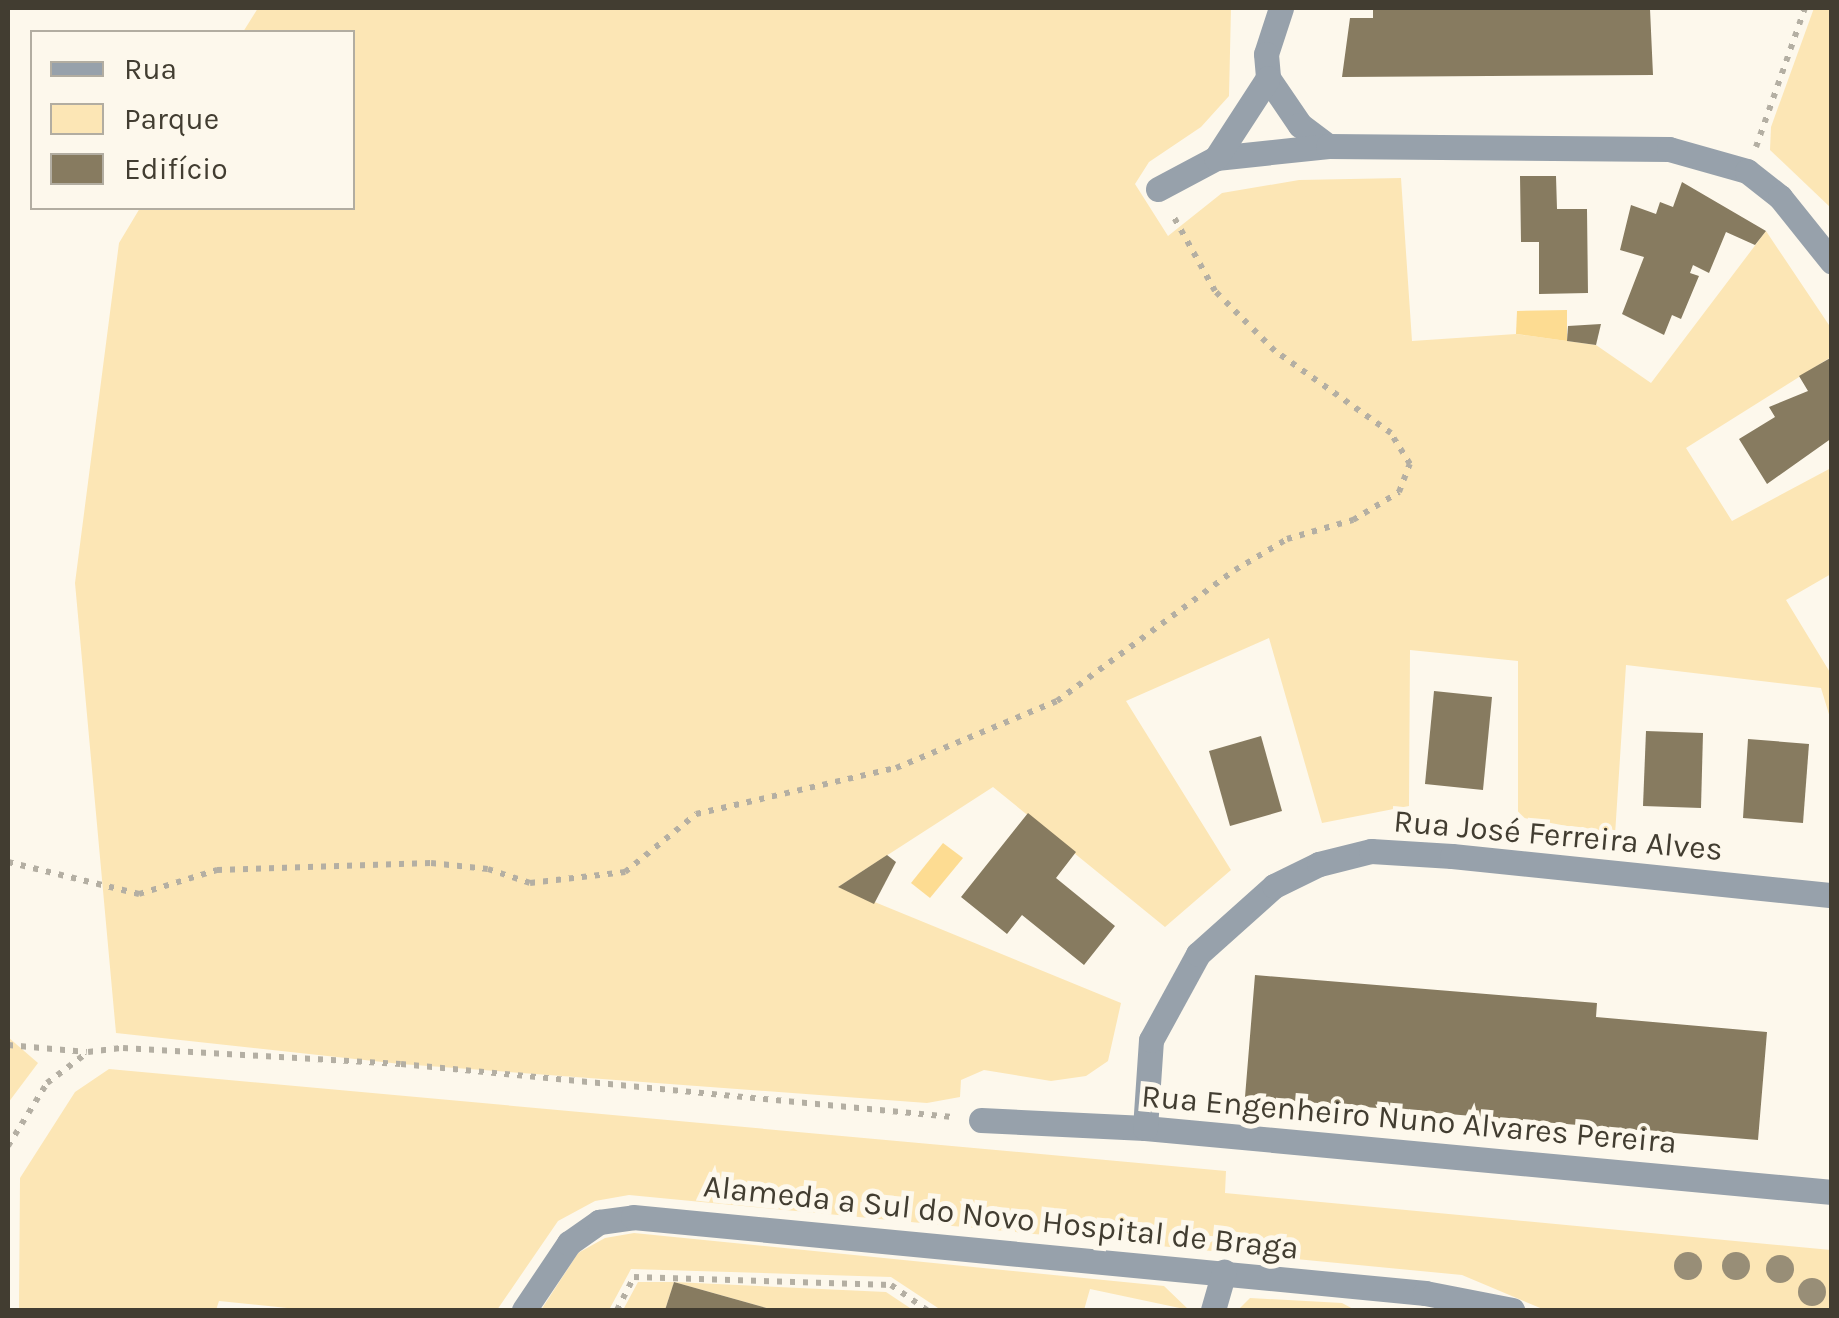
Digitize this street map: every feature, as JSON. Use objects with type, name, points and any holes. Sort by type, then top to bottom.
[{"type":"street","points":[[1281,8],[1266,54],[1268,78],[1300,125],[1328,146]]},
{"type":"street","points":[[1216,158],[1268,78]]},
{"type":"street","points":[[1158,189],[1216,158],[1328,146],[1669,150],[1747,171],[1780,196],[1832,262]]},
{"type":"street","name":"Rua José Ferreira Alves","points":[[1145,1128],[1151,1040],[1198,954],[1274,886],[1319,864],[1371,852],[1452,856],[1832,895]]},
{"type":"street","name":"Rua Engenheiro Nuno Alvares Pereira","points":[[981,1120],[1145,1128],[1832,1192]]},
{"type":"street","name":"Alameda a Sul do Novo Hospital de Braga","points":[[524,1310],[569,1242],[599,1222],[633,1217],[1224,1272],[1423,1302],[1512,1310]]},
{"type":"street","points":[[1213,1310],[1224,1272]]},
{"type":"path","points":[[1747,171],[1805,8]]},
{"type":"path","points":[[8,862],[139,894],[216,870],[431,863],[488,869],[530,883],[625,872],[696,814],[896,768],[1056,701],[1235,570],[1287,539],[1353,520],[1399,492],[1410,464],[1391,433],[1274,351],[1215,291],[1158,189]]},
{"type":"path","points":[[8,1045],[88,1052],[123,1048],[401,1064],[981,1120]]},
{"type":"path","points":[[8,1146],[48,1083],[88,1052]]},
{"type":"path","points":[[617,1310],[634,1276],[891,1285],[928,1310]]},
{"type":"green space","points":[[258,8],[1231,8],[1229,96],[1201,127],[1149,162],[1135,184],[1168,236],[1222,193],[1299,180],[1401,178],[1412,341],[1516,334],[1596,345],[1651,383],[1766,231],[1831,328],[1831,357],[1686,448],[1732,521],[1831,468],[1831,574],[1786,600],[1831,674],[1831,721],[1821,688],[1626,665],[1615,835],[1518,817],[1518,661],[1410,650],[1409,806],[1322,823],[1269,638],[1126,701],[1231,870],[1165,927],[993,787],[838,887],[1121,1003],[1108,1061],[1086,1076],[1051,1081],[984,1070],[961,1080],[960,1097],[927,1103],[401,1064],[116,1033],[75,583],[119,243],[139,210],[355,210],[355,30],[244,30]]},
{"type":"green space","points":[[1814,8],[1831,8],[1831,208],[1770,150],[1771,127]]},
{"type":"green space","points":[[8,1037],[38,1063],[8,1103]]},
{"type":"green space","points":[[109,1069],[1226,1171],[1225,1193],[1831,1250],[1831,1310],[1545,1310],[1462,1275],[629,1195],[595,1201],[558,1221],[497,1310],[306,1310],[219,1301],[216,1310],[19,1310],[20,1178],[75,1092]]},
{"type":"green space","points":[[634,1233],[1164,1286],[1189,1310],[1090,1289],[1084,1310],[941,1310],[891,1277],[631,1269],[609,1310],[541,1310],[578,1253],[605,1238]]},
{"type":"green space","points":[[638,1282],[674,1282],[665,1310],[623,1310]]},
{"type":"green space","points":[[674,1282],[886,1292],[913,1310],[774,1310]]},
{"type":"green space","points":[[1250,1298],[1342,1303],[1355,1310],[1238,1310]]},
{"type":"shaded area","points":[[1567,310],[1567,341],[1516,334],[1517,311]]},
{"type":"shaded area","points":[[943,843],[963,858],[930,898],[911,883]]},
{"type":"building","points":[[1373,9],[1650,9],[1653,75],[1342,77],[1350,18],[1373,18]]},
{"type":"building","points":[[1520,176],[1556,176],[1557,209],[1587,209],[1588,293],[1539,294],[1539,242],[1521,242]]},
{"type":"building","points":[[1682,182],[1766,231],[1755,245],[1726,232],[1709,273],[1693,265],[1690,273],[1699,276],[1681,319],[1672,315],[1664,335],[1622,314],[1644,257],[1620,250],[1631,205],[1656,214],[1660,202],[1673,207]]},
{"type":"building","points":[[1601,324],[1596,345],[1567,341],[1568,326]]},
{"type":"building","points":[[1832,357],[1832,438],[1767,484],[1739,439],[1775,417],[1769,407],[1808,391],[1799,376]]},
{"type":"building","points":[[1434,691],[1492,697],[1483,790],[1425,784]]},
{"type":"building","points":[[1646,731],[1703,733],[1701,808],[1643,806]]},
{"type":"building","points":[[1261,736],[1282,811],[1230,826],[1209,751]]},
{"type":"building","points":[[1748,739],[1809,744],[1803,823],[1743,818]]},
{"type":"building","points":[[1028,813],[1076,852],[1056,878],[1115,926],[1084,965],[1022,915],[1007,934],[961,897]]},
{"type":"building","points":[[887,855],[896,862],[874,904],[838,887]]},
{"type":"building","points":[[1255,975],[1597,1003],[1596,1017],[1767,1032],[1758,1140],[1245,1097]]},
{"type":"building","points":[[674,1282],[770,1309],[770,1310],[665,1310]]}]
